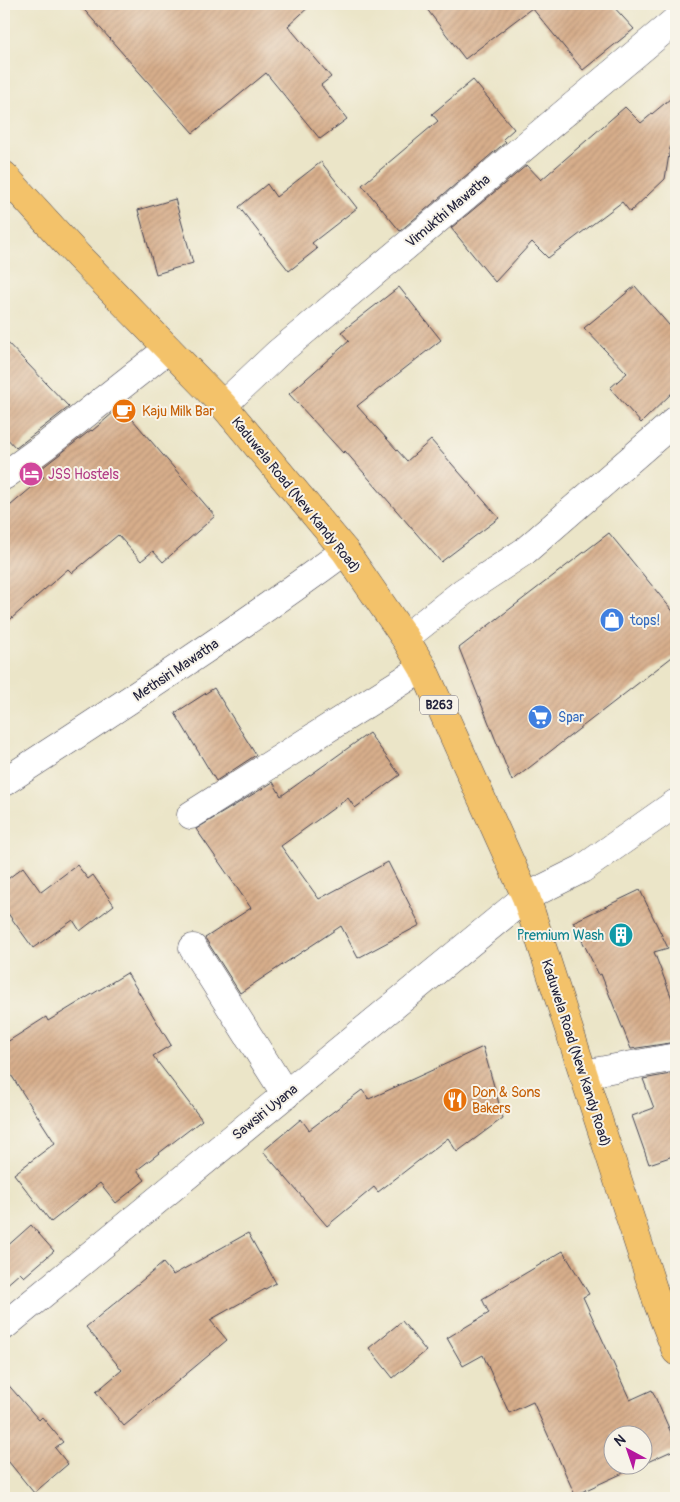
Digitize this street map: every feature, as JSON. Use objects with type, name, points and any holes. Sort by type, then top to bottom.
[{"type":"main road","name":"Kaduwela Road (New Kandy Road)","points":[[7,185],[223,405],[345,551],[405,638],[422,668],[526,897],[658,1304],[676,1351]]},
{"type":"street","name":"Vimukthi Mawatha","points":[[223,405],[286,347],[676,20]]},
{"type":"street","points":[[4,476],[168,349]]},
{"type":"street","points":[[405,638],[463,592],[525,551],[676,420]]},
{"type":"street","name":"Methsiri Mawatha","points":[[4,782],[177,670],[345,551]]},
{"type":"street","points":[[191,815],[422,668]]},
{"type":"street","name":"Sawsiri Uyana","points":[[4,1326],[526,897],[582,869],[676,803]]},
{"type":"street","points":[[193,948],[286,1095]]},
{"type":"street","points":[[583,1074],[676,1057]]},
{"type":"building","points":[[79,4],[312,4],[288,26],[331,77],[321,85],[347,119],[320,139],[266,73],[193,133]]},
{"type":"building","points":[[423,4],[611,4],[634,29],[583,70],[532,8],[465,59]]},
{"type":"building","points":[[473,80],[514,129],[503,139],[506,142],[400,231],[362,185],[438,121],[432,114]]},
{"type":"building","points":[[676,94],[676,112],[665,179],[630,212],[622,202],[548,258],[532,242],[495,282],[451,228],[527,165],[541,180],[625,107],[641,123]]},
{"type":"building","points":[[321,162],[357,208],[312,243],[317,249],[289,271],[239,207],[267,184],[276,197]]},
{"type":"building","points":[[175,199],[193,263],[156,274],[138,210]]},
{"type":"building","points":[[635,286],[676,333],[676,389],[641,423],[610,388],[627,373],[584,328]]},
{"type":"building","points":[[399,287],[441,340],[357,406],[407,461],[431,440],[499,518],[441,562],[345,451],[343,453],[289,394],[349,341],[341,332]]},
{"type":"building","points":[[4,339],[69,407],[16,448],[4,435]]},
{"type":"building","points":[[121,406],[215,516],[163,562],[153,551],[141,561],[118,535],[72,573],[68,569],[4,625],[4,511],[44,477],[38,471],[92,431]]},
{"type":"building","name":"Spar","points":[[609,533],[676,615],[676,654],[512,781],[459,648]]},
{"type":"building","points":[[214,688],[256,755],[216,781],[175,713]]},
{"type":"building","points":[[369,733],[400,775],[355,808],[348,798],[281,846],[319,899],[388,862],[420,925],[358,958],[341,926],[240,993],[205,938],[251,908],[196,829],[273,782],[281,796]]},
{"type":"building","points":[[77,865],[88,879],[93,875],[114,905],[80,931],[73,920],[33,948],[4,908],[4,882],[23,867],[41,892]]},
{"type":"building","points":[[640,890],[668,948],[654,952],[676,1009],[676,1042],[631,1049],[601,974],[599,975],[573,922]]},
{"type":"building","points":[[127,973],[171,1045],[153,1056],[202,1120],[137,1170],[145,1180],[116,1203],[100,1183],[51,1222],[14,1174],[55,1143],[4,1064],[4,1044],[46,1017],[48,1021]]},
{"type":"building","points":[[483,1047],[503,1118],[457,1152],[448,1138],[378,1192],[374,1187],[327,1226],[263,1151],[301,1119],[309,1130],[362,1090],[369,1099]]},
{"type":"building","points":[[676,1073],[676,1159],[673,1156],[649,1164],[632,1116],[654,1108],[643,1079]]},
{"type":"building","points":[[31,1225],[54,1251],[24,1277],[20,1273],[4,1287],[4,1249]]},
{"type":"building","points":[[248,1233],[276,1283],[210,1320],[227,1340],[124,1426],[96,1392],[122,1370],[86,1327],[163,1263],[173,1275]]},
{"type":"building","points":[[563,1251],[589,1294],[583,1297],[630,1400],[652,1390],[676,1444],[676,1449],[652,1460],[652,1424],[602,1424],[602,1474],[621,1474],[575,1495],[533,1402],[509,1413],[483,1355],[463,1366],[447,1338],[489,1313],[482,1299]]},
{"type":"building","points":[[402,1321],[426,1351],[393,1378],[369,1348]]},
{"type":"building","points":[[4,1380],[39,1420],[42,1417],[63,1442],[55,1448],[68,1464],[34,1493],[4,1456]]},
{"type":"place","name":"Kaju Milk Bar","points":[[124,411]]},
{"type":"place","name":"JSS Hostels","points":[[31,474]]},
{"type":"place","name":"tops!","points":[[612,620]]},
{"type":"place","name":"Spar","points":[[540,717]]},
{"type":"place","name":"Premium Wash","points":[[621,935]]},
{"type":"place","name":"Don & Sons Bakers","points":[[455,1100]]}]
